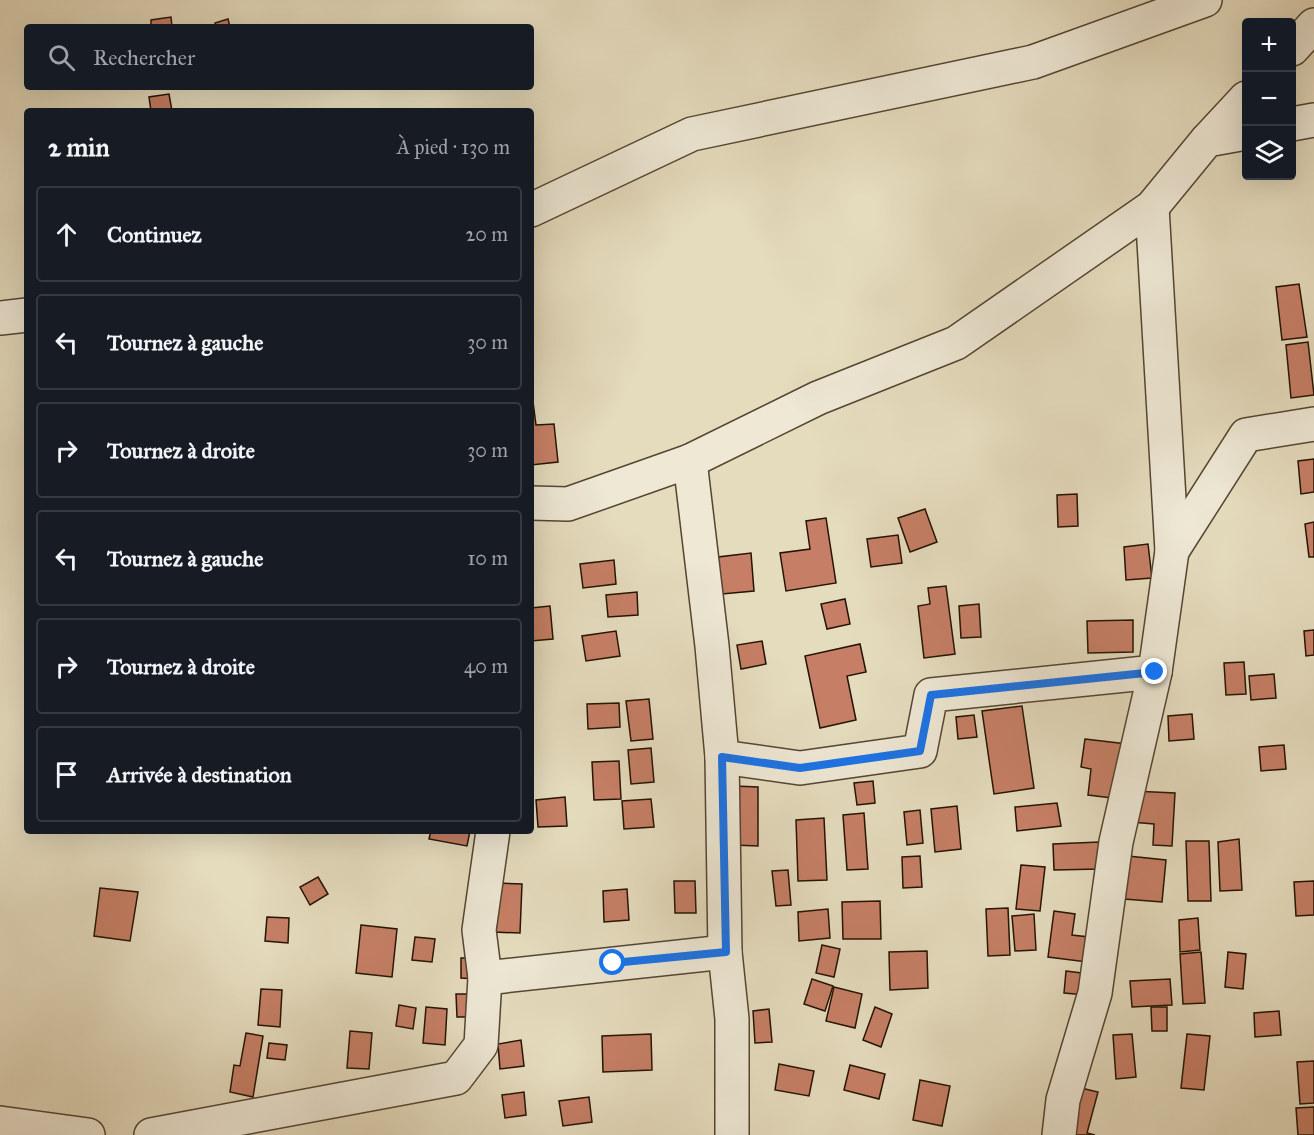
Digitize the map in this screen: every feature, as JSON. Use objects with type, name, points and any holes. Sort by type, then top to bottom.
[{"type":"street","points":[[534,209],[692,134],[1033,62],[1205,0]]},
{"type":"street","points":[[1296,45],[1314,25]]},
{"type":"street","points":[[534,503],[568,504],[690,461],[818,398],[956,343],[1152,207],[1207,140],[1242,102]]},
{"type":"street","points":[[1296,123],[1314,120]]},
{"type":"street","points":[[1207,140],[1242,134]]},
{"type":"street","points":[[1059,1135],[1063,1100],[1095,993],[1116,842],[1155,672],[1172,551],[1152,207]]},
{"type":"street","points":[[0,318],[24,315]]},
{"type":"street","points":[[1172,551],[1246,435],[1314,424]]},
{"type":"street","points":[[690,461],[722,757],[726,952],[732,1019],[732,1135]]},
{"type":"street","points":[[722,757],[800,768],[920,751],[931,695],[1155,672]]},
{"type":"street","points":[[151,1135],[456,1078],[481,1045],[485,978],[479,930],[494,834]]},
{"type":"street","points":[[485,978],[726,952]]},
{"type":"street","points":[[0,1123],[87,1135]]},
{"type":"building","points":[[171,17],[172,24],[151,24],[151,20]]},
{"type":"building","points":[[228,19],[229,24],[215,24]]},
{"type":"building","points":[[169,94],[171,108],[151,108],[149,97]]},
{"type":"building","points":[[1299,284],[1307,337],[1282,340],[1276,287]]},
{"type":"building","points":[[1308,342],[1314,395],[1291,398],[1286,345]]},
{"type":"building","points":[[534,409],[536,425],[554,424],[558,462],[534,465]]},
{"type":"building","points":[[1314,459],[1314,492],[1301,494],[1298,461]]},
{"type":"building","points":[[1077,494],[1078,526],[1058,527],[1057,495]]},
{"type":"building","points":[[925,509],[937,542],[910,552],[898,518]]},
{"type":"building","points":[[826,518],[836,583],[786,591],[780,553],[810,549],[806,521]]},
{"type":"building","points":[[1314,522],[1314,557],[1309,557],[1305,524]]},
{"type":"building","points":[[898,535],[902,563],[871,567],[867,539]]},
{"type":"building","points":[[1148,544],[1152,578],[1126,580],[1124,547]]},
{"type":"building","points":[[751,553],[754,591],[722,594],[718,557]]},
{"type":"building","points":[[614,560],[616,584],[583,588],[580,564]]},
{"type":"building","points":[[946,586],[955,654],[924,658],[918,606],[930,604],[928,588]]},
{"type":"building","points":[[637,592],[638,615],[608,617],[606,595]]},
{"type":"building","points":[[845,599],[850,624],[827,629],[821,604]]},
{"type":"building","points":[[979,604],[981,637],[961,638],[959,606]]},
{"type":"building","points":[[550,606],[553,639],[534,641],[534,608]]},
{"type":"building","points":[[1133,620],[1133,652],[1088,653],[1087,621]]},
{"type":"building","points":[[1314,630],[1314,655],[1306,656],[1304,631]]},
{"type":"building","points":[[616,631],[620,656],[586,661],[582,636]]},
{"type":"building","points":[[762,641],[766,664],[741,669],[737,645]]},
{"type":"building","points":[[860,644],[866,672],[847,676],[856,720],[820,728],[805,656]]},
{"type":"building","points":[[1244,662],[1246,694],[1226,695],[1224,663]]},
{"type":"building","points":[[1274,674],[1276,698],[1251,700],[1249,676]]},
{"type":"building","points":[[649,699],[653,739],[631,741],[626,701]]},
{"type":"building","points":[[619,703],[620,727],[588,729],[587,704]]},
{"type":"building","points":[[1022,706],[1034,788],[994,794],[982,711]]},
{"type":"building","points":[[1192,714],[1194,739],[1169,741],[1168,716]]},
{"type":"building","points":[[974,715],[977,737],[958,739],[956,717]]},
{"type":"building","points":[[1085,739],[1127,744],[1120,799],[1088,795],[1091,769],[1081,767]]},
{"type":"building","points":[[1284,745],[1286,769],[1261,771],[1259,747]]},
{"type":"building","points":[[651,748],[654,782],[631,784],[628,750]]},
{"type":"building","points":[[619,761],[621,799],[594,800],[592,762]]},
{"type":"building","points":[[873,781],[875,803],[857,805],[854,783]]},
{"type":"building","points":[[734,786],[758,787],[758,846],[733,845]]},
{"type":"building","points":[[1133,791],[1175,793],[1172,846],[1153,845],[1154,824],[1131,822]]},
{"type":"building","points":[[565,797],[567,826],[538,827],[536,800]]},
{"type":"building","points":[[651,799],[654,827],[624,829],[622,801]]},
{"type":"building","points":[[1057,803],[1061,826],[1017,831],[1015,807]]},
{"type":"building","points":[[957,806],[961,849],[935,852],[931,809]]},
{"type":"building","points":[[920,810],[923,843],[907,845],[904,812]]},
{"type":"building","points":[[864,813],[868,869],[847,870],[843,815]]},
{"type":"building","points":[[824,818],[827,880],[798,881],[796,820]]},
{"type":"building","points":[[430,834],[469,834],[467,846],[429,839]]},
{"type":"building","points":[[1239,839],[1242,890],[1220,891],[1218,842]]},
{"type":"building","points":[[1186,841],[1209,841],[1211,901],[1188,901]]},
{"type":"building","points":[[1099,842],[1100,869],[1054,870],[1053,844]]},
{"type":"building","points":[[920,856],[922,887],[903,888],[902,857]]},
{"type":"building","points":[[1128,856],[1166,860],[1162,902],[1124,899]]},
{"type":"building","points":[[1021,865],[1045,867],[1040,911],[1016,909]]},
{"type":"building","points":[[788,870],[791,905],[776,906],[772,871]]},
{"type":"building","points":[[318,877],[328,894],[310,905],[300,887]]},
{"type":"building","points":[[674,881],[695,881],[696,913],[675,913]]},
{"type":"building","points":[[1314,881],[1314,915],[1296,916],[1294,882]]},
{"type":"building","points":[[495,883],[522,884],[520,933],[493,932]]},
{"type":"building","points":[[100,888],[138,892],[130,941],[94,936]]},
{"type":"building","points":[[627,889],[629,920],[604,922],[603,891]]},
{"type":"building","points":[[880,901],[881,939],[843,939],[842,902]]},
{"type":"building","points":[[1008,908],[1010,955],[988,956],[986,909]]},
{"type":"building","points":[[828,909],[830,938],[799,941],[798,912]]},
{"type":"building","points":[[1054,911],[1075,914],[1072,935],[1089,937],[1087,962],[1048,957]]},
{"type":"building","points":[[1034,914],[1036,950],[1015,951],[1012,916]]},
{"type":"building","points":[[267,917],[289,918],[288,943],[265,941]]},
{"type":"building","points":[[1198,918],[1200,950],[1180,952],[1179,920]]},
{"type":"building","points":[[361,925],[397,929],[392,977],[356,973]]},
{"type":"building","points":[[415,937],[435,939],[432,962],[412,960]]},
{"type":"building","points":[[822,945],[840,949],[834,977],[816,973]]},
{"type":"building","points":[[927,951],[928,988],[890,990],[889,952]]},
{"type":"building","points":[[1201,952],[1205,1003],[1183,1004],[1180,954]]},
{"type":"building","points":[[1228,952],[1246,954],[1243,989],[1225,987]]},
{"type":"building","points":[[461,958],[475,958],[475,979],[461,978]]},
{"type":"building","points":[[1066,971],[1089,974],[1086,995],[1064,993]]},
{"type":"building","points":[[812,979],[833,986],[825,1011],[804,1004]]},
{"type":"building","points":[[1170,979],[1172,1005],[1132,1007],[1130,981]]},
{"type":"building","points":[[834,987],[862,994],[855,1028],[826,1021]]},
{"type":"building","points":[[261,989],[282,990],[280,1027],[258,1025]]},
{"type":"building","points":[[456,994],[471,994],[472,1017],[457,1017]]},
{"type":"building","points":[[399,1005],[416,1008],[413,1029],[396,1026]]},
{"type":"building","points":[[426,1007],[447,1009],[445,1045],[423,1043]]},
{"type":"building","points":[[875,1007],[892,1014],[881,1047],[863,1040]]},
{"type":"building","points":[[1151,1007],[1167,1007],[1167,1031],[1152,1031]]},
{"type":"building","points":[[769,1009],[772,1042],[755,1043],[753,1011]]},
{"type":"building","points":[[1279,1011],[1281,1035],[1255,1037],[1254,1013]]},
{"type":"building","points":[[350,1031],[372,1033],[369,1069],[347,1068]]},
{"type":"building","points":[[246,1033],[263,1036],[253,1097],[230,1092],[234,1065],[240,1066]]},
{"type":"building","points":[[651,1034],[652,1070],[603,1072],[602,1036]]},
{"type":"building","points":[[1132,1034],[1136,1077],[1116,1079],[1113,1035]]},
{"type":"building","points":[[1187,1034],[1210,1036],[1204,1090],[1181,1088]]},
{"type":"building","points":[[521,1040],[524,1066],[500,1069],[498,1044]]},
{"type":"building","points":[[269,1043],[287,1045],[285,1060],[267,1058]]},
{"type":"building","points":[[1314,1061],[1314,1103],[1300,1104],[1297,1062]]},
{"type":"building","points":[[779,1064],[814,1071],[809,1096],[775,1090]]},
{"type":"building","points":[[850,1065],[885,1074],[879,1099],[844,1090]]},
{"type":"building","points":[[920,1080],[950,1086],[942,1126],[913,1120]]},
{"type":"building","points":[[1081,1088],[1098,1092],[1087,1133],[1095,1135],[1069,1135]]},
{"type":"building","points":[[524,1092],[526,1115],[505,1118],[502,1095]]},
{"type":"building","points":[[589,1097],[592,1122],[563,1126],[559,1101]]},
{"type":"building","points":[[1314,1107],[1314,1135],[1298,1135],[1296,1108]]},
{"type":"route","points":[[613,963],[726,952],[722,757],[800,768],[920,751],[931,695],[1155,672]]}]
